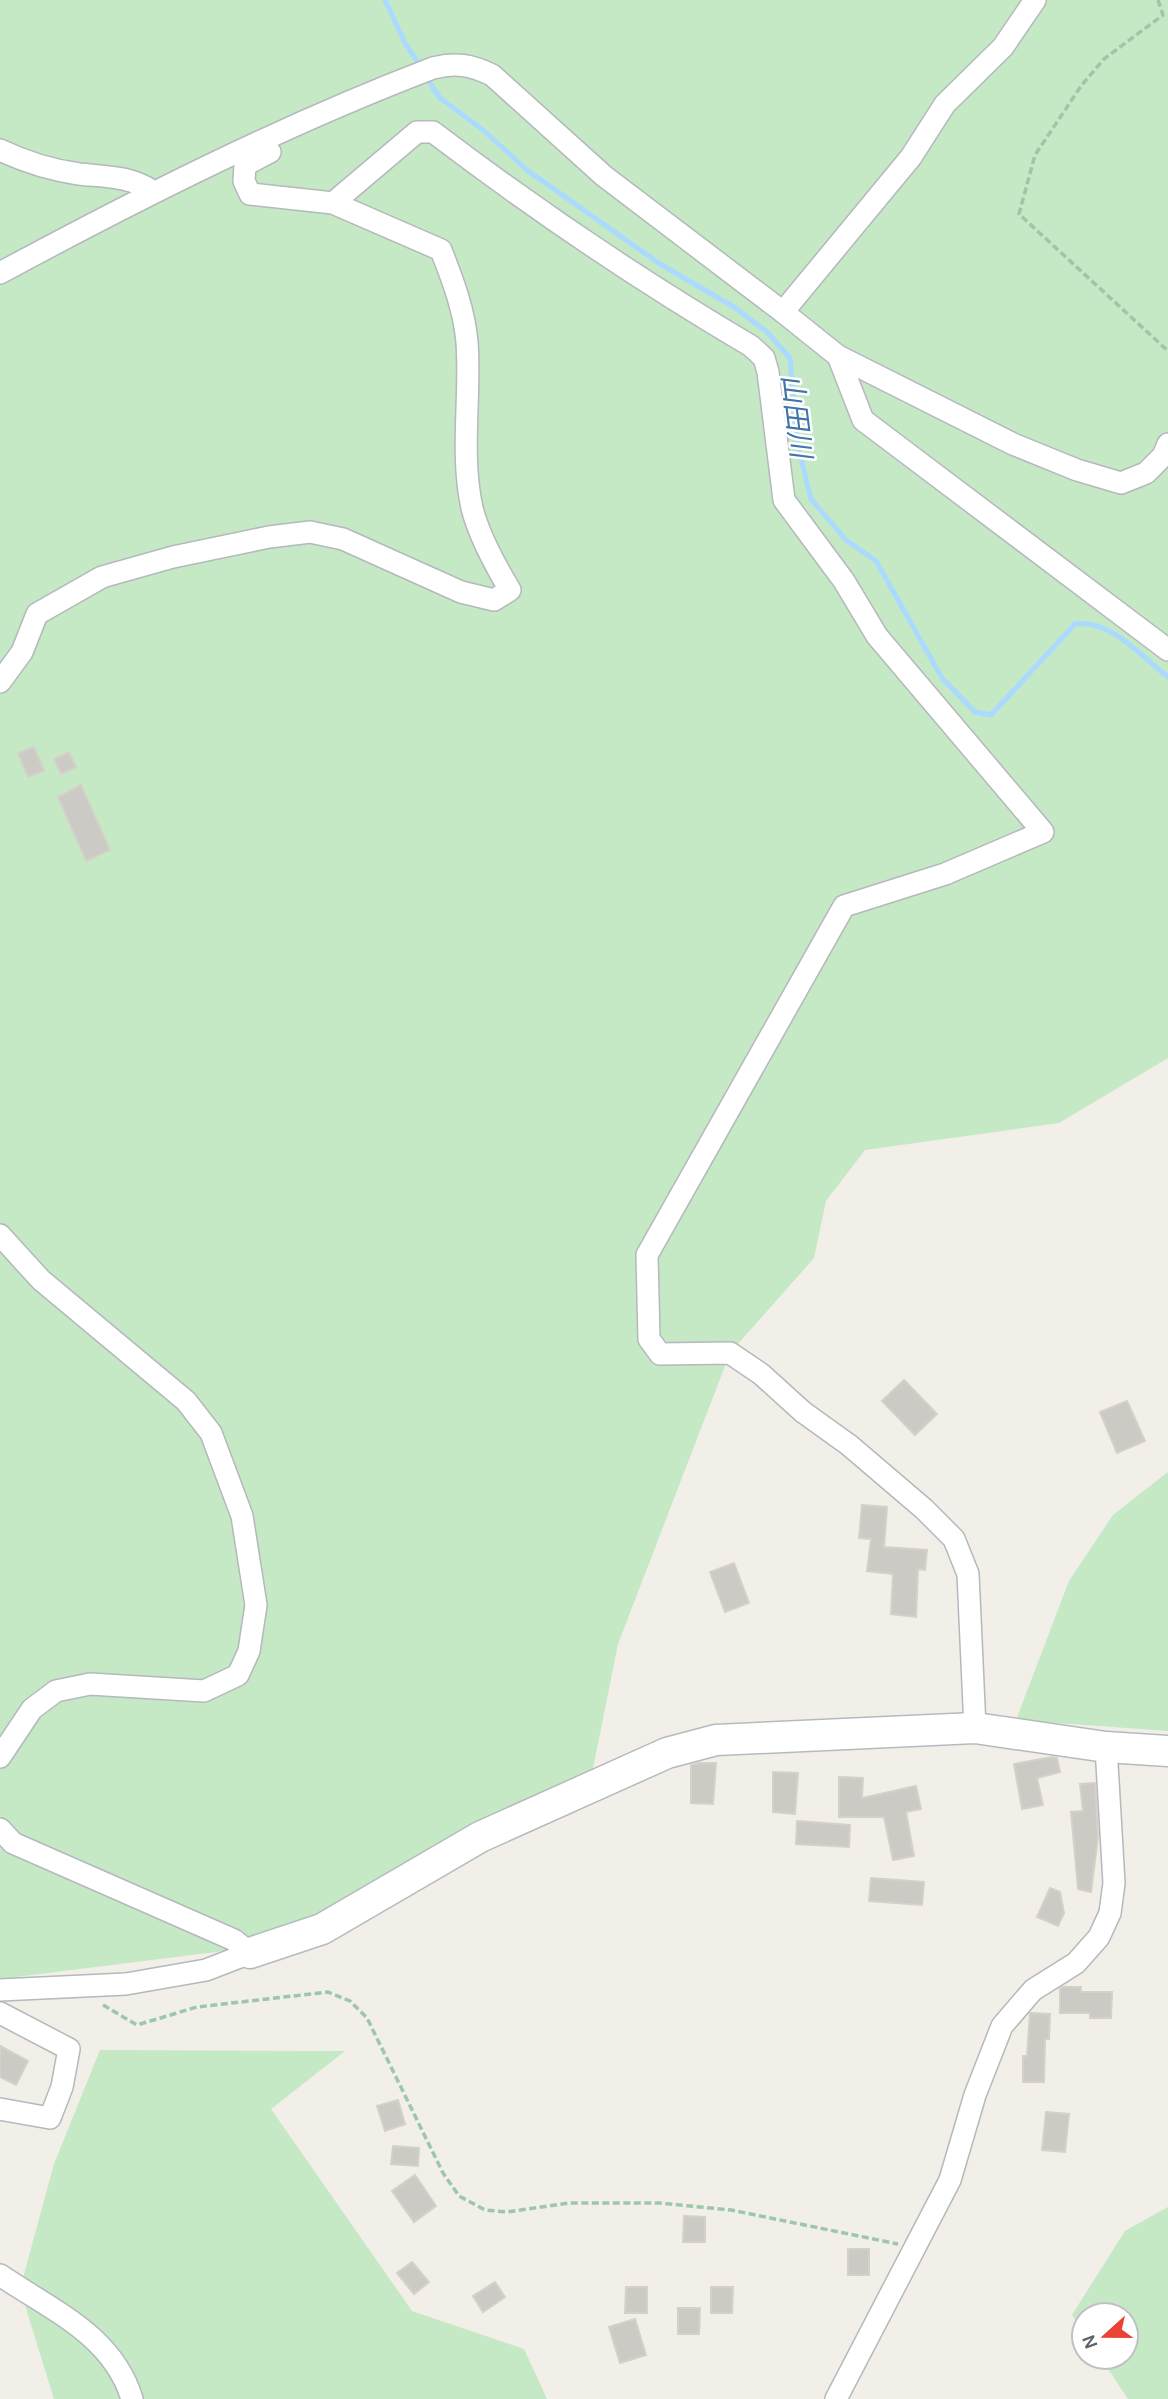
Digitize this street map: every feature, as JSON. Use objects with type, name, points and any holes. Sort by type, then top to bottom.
[{"type":"street","points":[[783,312],[911,157],[945,104],[1003,47],[1035,0]]},
{"type":"street","points":[[0,273],[152,191],[294,125],[433,68],[448,64],[470,65],[492,75],[604,176],[838,356],[1013,444],[1077,470],[1121,483],[1146,473],[1163,456],[1168,444]]},
{"type":"street","points":[[0,682],[22,652],[37,614],[102,577],[173,557],[269,537],[310,532],[342,539],[461,592],[494,600],[510,590],[494,562],[472,508],[467,342],[461,302],[441,250],[333,203],[250,194],[244,181],[245,165],[290,142],[294,125]]},
{"type":"street","points":[[333,203],[417,132],[433,132],[536,211],[653,289],[751,346],[764,358],[768,372],[785,500],[844,581],[877,636],[1043,832],[945,874],[844,906],[647,1255],[649,1339],[660,1354],[730,1353],[761,1374],[803,1412],[849,1445],[924,1509],[954,1539],[968,1574],[975,1728]]},
{"type":"street","points":[[0,150],[27,163],[76,173],[136,180],[152,191]]},
{"type":"street","points":[[838,356],[863,420],[1168,650]]},
{"type":"street","points":[[0,1235],[41,1280],[186,1401],[211,1433],[242,1516],[257,1605],[248,1651],[238,1675],[204,1691],[90,1684],[56,1691],[32,1709],[0,1757]]},
{"type":"street","points":[[0,1990],[126,1984],[206,1970],[322,1928],[480,1837],[667,1753],[716,1740],[975,1728],[1106,1747],[1168,1751]]},
{"type":"street","points":[[836,2399],[917,2248],[950,2180],[975,2095],[1002,2025],[1033,1990],[1076,1963],[1099,1937],[1111,1913],[1114,1870],[1106,1747]]},
{"type":"street","points":[[0,1829],[13,1843],[234,1940],[250,1952]]},
{"type":"street","points":[[0,2013],[69,2049],[62,2087],[50,2118],[0,2109]]},
{"type":"street","points":[[0,2275],[100,2341],[121,2368],[132,2399]]},
{"type":"path","points":[[1158,0],[1163,15],[1104,60],[1081,86],[1035,155],[1019,214],[1168,351]]},
{"type":"path","points":[[75,1987],[137,2025],[197,2007],[328,1992],[350,2001],[367,2018],[443,2173],[458,2196],[485,2210],[507,2212],[569,2203],[659,2203],[731,2210],[917,2248]]},
{"type":"green space","points":[[0,0],[1168,0],[1168,1058],[1059,1123],[865,1150],[826,1201],[814,1258],[730,1353],[618,1644],[589,1788],[273,1945],[0,1979]]},
{"type":"green space","points":[[1168,1472],[1168,1731],[1016,1720],[1069,1581],[1113,1515]]},
{"type":"green space","points":[[100,2050],[345,2051],[271,2109],[412,2311],[524,2349],[547,2399],[54,2399],[20,2289],[54,2164]]},
{"type":"green space","points":[[1168,2207],[1168,2399],[1128,2399],[1109,2371],[1140,2371],[1140,2301],[1081,2301],[1125,2231]]},
{"type":"building","points":[[34,747],[44,771],[28,777],[18,753]]},
{"type":"building","points":[[69,752],[76,767],[61,774],[54,759]]},
{"type":"building","points":[[81,785],[110,850],[86,861],[58,797]]},
{"type":"building","points":[[904,1380],[937,1414],[915,1435],[882,1401]]},
{"type":"building","points":[[1127,1401],[1145,1441],[1117,1453],[1100,1412]]},
{"type":"building","points":[[862,1505],[887,1507],[884,1547],[927,1550],[925,1570],[918,1569],[916,1617],[891,1614],[893,1574],[867,1571],[871,1539],[859,1538]]},
{"type":"building","points":[[734,1563],[749,1603],[725,1612],[710,1572]]},
{"type":"building","points":[[1057,1758],[1060,1772],[1037,1778],[1043,1805],[1022,1809],[1014,1764]]},
{"type":"building","points":[[716,1763],[713,1804],[691,1803],[691,1765]]},
{"type":"building","points":[[773,1772],[798,1773],[795,1814],[773,1812]]},
{"type":"building","points":[[839,1777],[863,1778],[862,1798],[916,1786],[921,1809],[906,1812],[914,1856],[893,1860],[884,1817],[839,1817]]},
{"type":"building","points":[[1095,1783],[1098,1837],[1091,1892],[1078,1889],[1071,1812],[1083,1811],[1080,1784]]},
{"type":"building","points":[[797,1821],[850,1825],[849,1847],[796,1844]]},
{"type":"building","points":[[871,1878],[924,1882],[922,1905],[869,1901]]},
{"type":"building","points":[[1050,1888],[1060,1892],[1064,1913],[1058,1926],[1037,1917]]},
{"type":"building","points":[[1081,1987],[1081,1992],[1112,1992],[1111,2018],[1090,2018],[1090,2013],[1060,2013],[1060,1989]]},
{"type":"building","points":[[1030,2013],[1050,2014],[1049,2039],[1045,2039],[1044,2082],[1023,2082],[1023,2056],[1027,2056]]},
{"type":"building","points":[[0,2046],[28,2061],[16,2085],[0,2077]]},
{"type":"building","points":[[398,2100],[405,2124],[385,2131],[377,2106]]},
{"type":"building","points":[[1046,2112],[1069,2114],[1065,2152],[1042,2150]]},
{"type":"building","points":[[393,2146],[419,2148],[418,2166],[391,2164]]},
{"type":"building","points":[[415,2175],[436,2206],[414,2222],[392,2191]]},
{"type":"building","points":[[684,2216],[705,2217],[705,2242],[683,2242]]},
{"type":"building","points":[[848,2249],[869,2249],[869,2275],[848,2275]]},
{"type":"building","points":[[412,2262],[429,2282],[414,2294],[397,2273]]},
{"type":"building","points":[[495,2282],[505,2297],[483,2312],[473,2296]]},
{"type":"building","points":[[626,2287],[647,2287],[647,2313],[625,2313]]},
{"type":"building","points":[[711,2287],[733,2287],[732,2313],[711,2313]]},
{"type":"building","points":[[678,2308],[700,2308],[699,2334],[678,2334]]},
{"type":"building","points":[[635,2319],[646,2355],[620,2363],[609,2327]]},
{"type":"waterway","name":"山田川","points":[[385,0],[405,43],[421,67]]},
{"type":"waterway","name":"山田川","points":[[425,76],[440,98],[483,130],[527,170],[660,264],[734,307],[766,331],[790,358],[798,446],[811,499],[846,540],[876,561],[942,678],[975,712],[991,715],[1075,624],[1088,624],[1113,633],[1168,677]]}]
